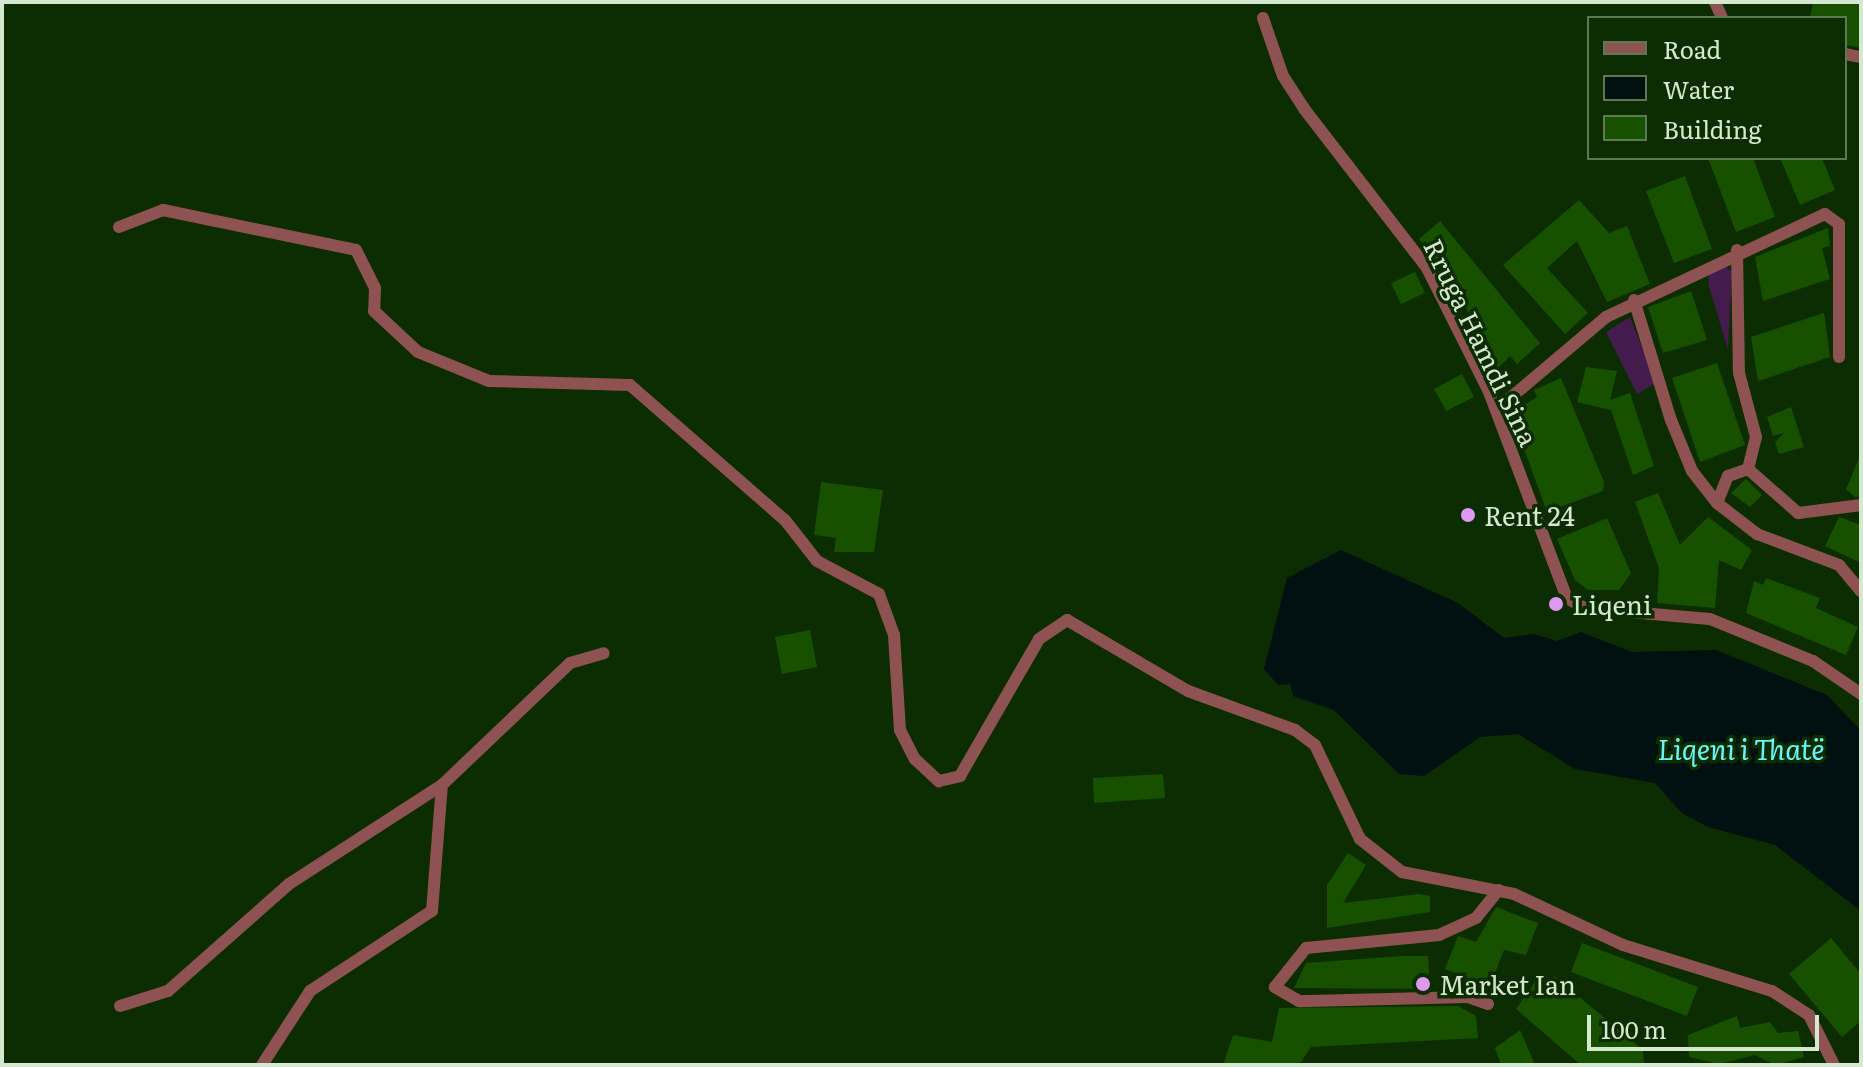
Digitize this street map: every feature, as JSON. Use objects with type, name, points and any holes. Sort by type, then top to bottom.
[{"type":"street","name":"Rruga Hamdi Sina","points":[[1263,18],[1283,76],[1305,110],[1427,268],[1496,410],[1561,587],[1576,606],[1710,619],[1813,661],[1861,694]]},
{"type":"street","points":[[119,227],[163,210],[356,250],[375,288],[374,311],[418,352],[489,381],[630,385],[785,520],[817,561],[879,594],[894,635],[900,730],[915,759],[939,781],[960,776],[1039,639],[1067,620],[1188,691],[1295,730],[1315,745],[1360,839],[1386,863],[1423,880],[1499,890],[1634,950],[1788,999],[1822,1030],[1834,1065]]},
{"type":"street","points":[[1496,410],[1593,326],[1634,300],[1737,250],[1817,216],[1836,217],[1839,357]]},
{"type":"street","points":[[1737,250],[1739,373],[1756,437],[1748,469]]},
{"type":"street","points":[[1634,300],[1671,420],[1692,471],[1717,503],[1757,534],[1839,565],[1861,591]]},
{"type":"street","points":[[1717,503],[1728,476],[1748,469]]},
{"type":"street","points":[[1748,469],[1798,513],[1861,505]]},
{"type":"street","points":[[120,1006],[168,991],[289,884],[442,785],[522,716],[547,682],[570,663],[604,653]]},
{"type":"street","points":[[262,1065],[310,991],[432,911],[442,785]]},
{"type":"street","points":[[1488,1004],[1468,997],[1299,1001],[1275,987],[1306,948],[1439,935],[1476,918],[1499,890]]},
{"type":"shaded area","points":[[1722,264],[1732,271],[1728,350],[1709,287],[1708,273]]},
{"type":"shaded area","points":[[1630,317],[1656,383],[1637,394],[1606,332]]},
{"type":"water","name":"Liqeni i Thatë","points":[[1341,550],[1458,603],[1504,638],[1534,634],[1557,641],[1581,632],[1632,652],[1716,650],[1827,695],[1861,731],[1861,911],[1775,845],[1708,827],[1682,813],[1655,783],[1575,769],[1518,734],[1480,737],[1424,776],[1399,774],[1334,710],[1293,696],[1290,684],[1278,685],[1264,669],[1287,578]]},
{"type":"building","points":[[1813,2],[1861,2],[1861,48],[1847,45],[1847,16],[1810,16]]},
{"type":"building","points":[[1709,160],[1754,160],[1775,217],[1736,232]]},
{"type":"building","points":[[1781,160],[1823,160],[1835,190],[1800,205]]},
{"type":"building","points":[[1685,176],[1712,249],[1674,263],[1646,191]]},
{"type":"building","points":[[1579,200],[1609,233],[1627,226],[1650,284],[1607,302],[1577,241],[1547,268],[1588,313],[1565,334],[1503,265]]},
{"type":"building","points":[[1440,221],[1540,343],[1517,364],[1510,356],[1498,368],[1483,353],[1487,338],[1460,300],[1465,296],[1419,239]]},
{"type":"building","points":[[1828,228],[1830,246],[1822,248],[1830,279],[1763,301],[1755,257]]},
{"type":"building","points":[[1415,272],[1425,293],[1401,304],[1391,283]]},
{"type":"building","points":[[1691,291],[1707,340],[1663,353],[1648,307]]},
{"type":"building","points":[[1824,313],[1830,357],[1758,381],[1751,337]]},
{"type":"building","points":[[1717,363],[1745,445],[1700,462],[1672,378]]},
{"type":"building","points":[[1586,367],[1617,371],[1610,400],[1630,393],[1654,466],[1633,475],[1611,410],[1577,402]]},
{"type":"building","points":[[1462,374],[1474,397],[1446,411],[1434,389]]},
{"type":"building","points":[[1561,378],[1604,482],[1603,491],[1547,512],[1511,413],[1537,397],[1534,390]]},
{"type":"building","points":[[1791,407],[1804,447],[1779,454],[1775,442],[1784,433],[1773,436],[1767,417]]},
{"type":"building","points":[[1861,454],[1861,496],[1855,497],[1846,489]]},
{"type":"building","points":[[1746,479],[1762,495],[1750,507],[1731,493]]},
{"type":"building","points":[[821,482],[883,490],[874,552],[834,552],[836,538],[814,535]]},
{"type":"building","points":[[1658,493],[1680,545],[1708,517],[1752,550],[1741,570],[1719,560],[1715,608],[1657,603],[1659,568],[1635,502]]},
{"type":"building","points":[[1839,517],[1861,525],[1861,563],[1825,546]]},
{"type":"building","points":[[1607,518],[1631,573],[1619,590],[1588,590],[1575,580],[1557,539]]},
{"type":"building","points":[[1766,578],[1820,598],[1816,608],[1858,627],[1846,655],[1746,613],[1754,581],[1763,585]]},
{"type":"building","points":[[810,630],[817,667],[782,674],[775,637]]},
{"type":"building","points":[[1163,774],[1165,798],[1094,803],[1093,778]]},
{"type":"building","points":[[1348,853],[1366,865],[1343,903],[1419,894],[1430,896],[1430,912],[1327,928],[1327,885]]},
{"type":"building","points":[[1496,907],[1538,923],[1526,955],[1504,950],[1490,986],[1445,969],[1458,936],[1476,942]]},
{"type":"building","points":[[1831,938],[1861,974],[1861,1021],[1842,1037],[1789,974]]},
{"type":"building","points":[[1582,943],[1698,987],[1687,1016],[1571,972]]},
{"type":"building","points":[[1428,956],[1430,989],[1294,988],[1306,963]]},
{"type":"building","points":[[1554,976],[1643,1050],[1644,1065],[1581,1065],[1516,1009],[1537,979],[1548,987]]},
{"type":"building","points":[[1458,1006],[1476,1016],[1478,1038],[1311,1047],[1299,1065],[1223,1065],[1233,1035],[1272,1042],[1279,1008]]},
{"type":"building","points":[[1737,1016],[1740,1028],[1770,1022],[1778,1033],[1798,1031],[1804,1057],[1775,1065],[1755,1055],[1719,1064],[1689,1057],[1688,1035]]},
{"type":"building","points":[[1520,1030],[1535,1065],[1501,1065],[1495,1048]]},
{"type":"place","name":"Rent 24","points":[[1468,515]]},
{"type":"place","name":"Liqeni","points":[[1556,604]]},
{"type":"place","name":"Market Ian","points":[[1423,984]]}]
